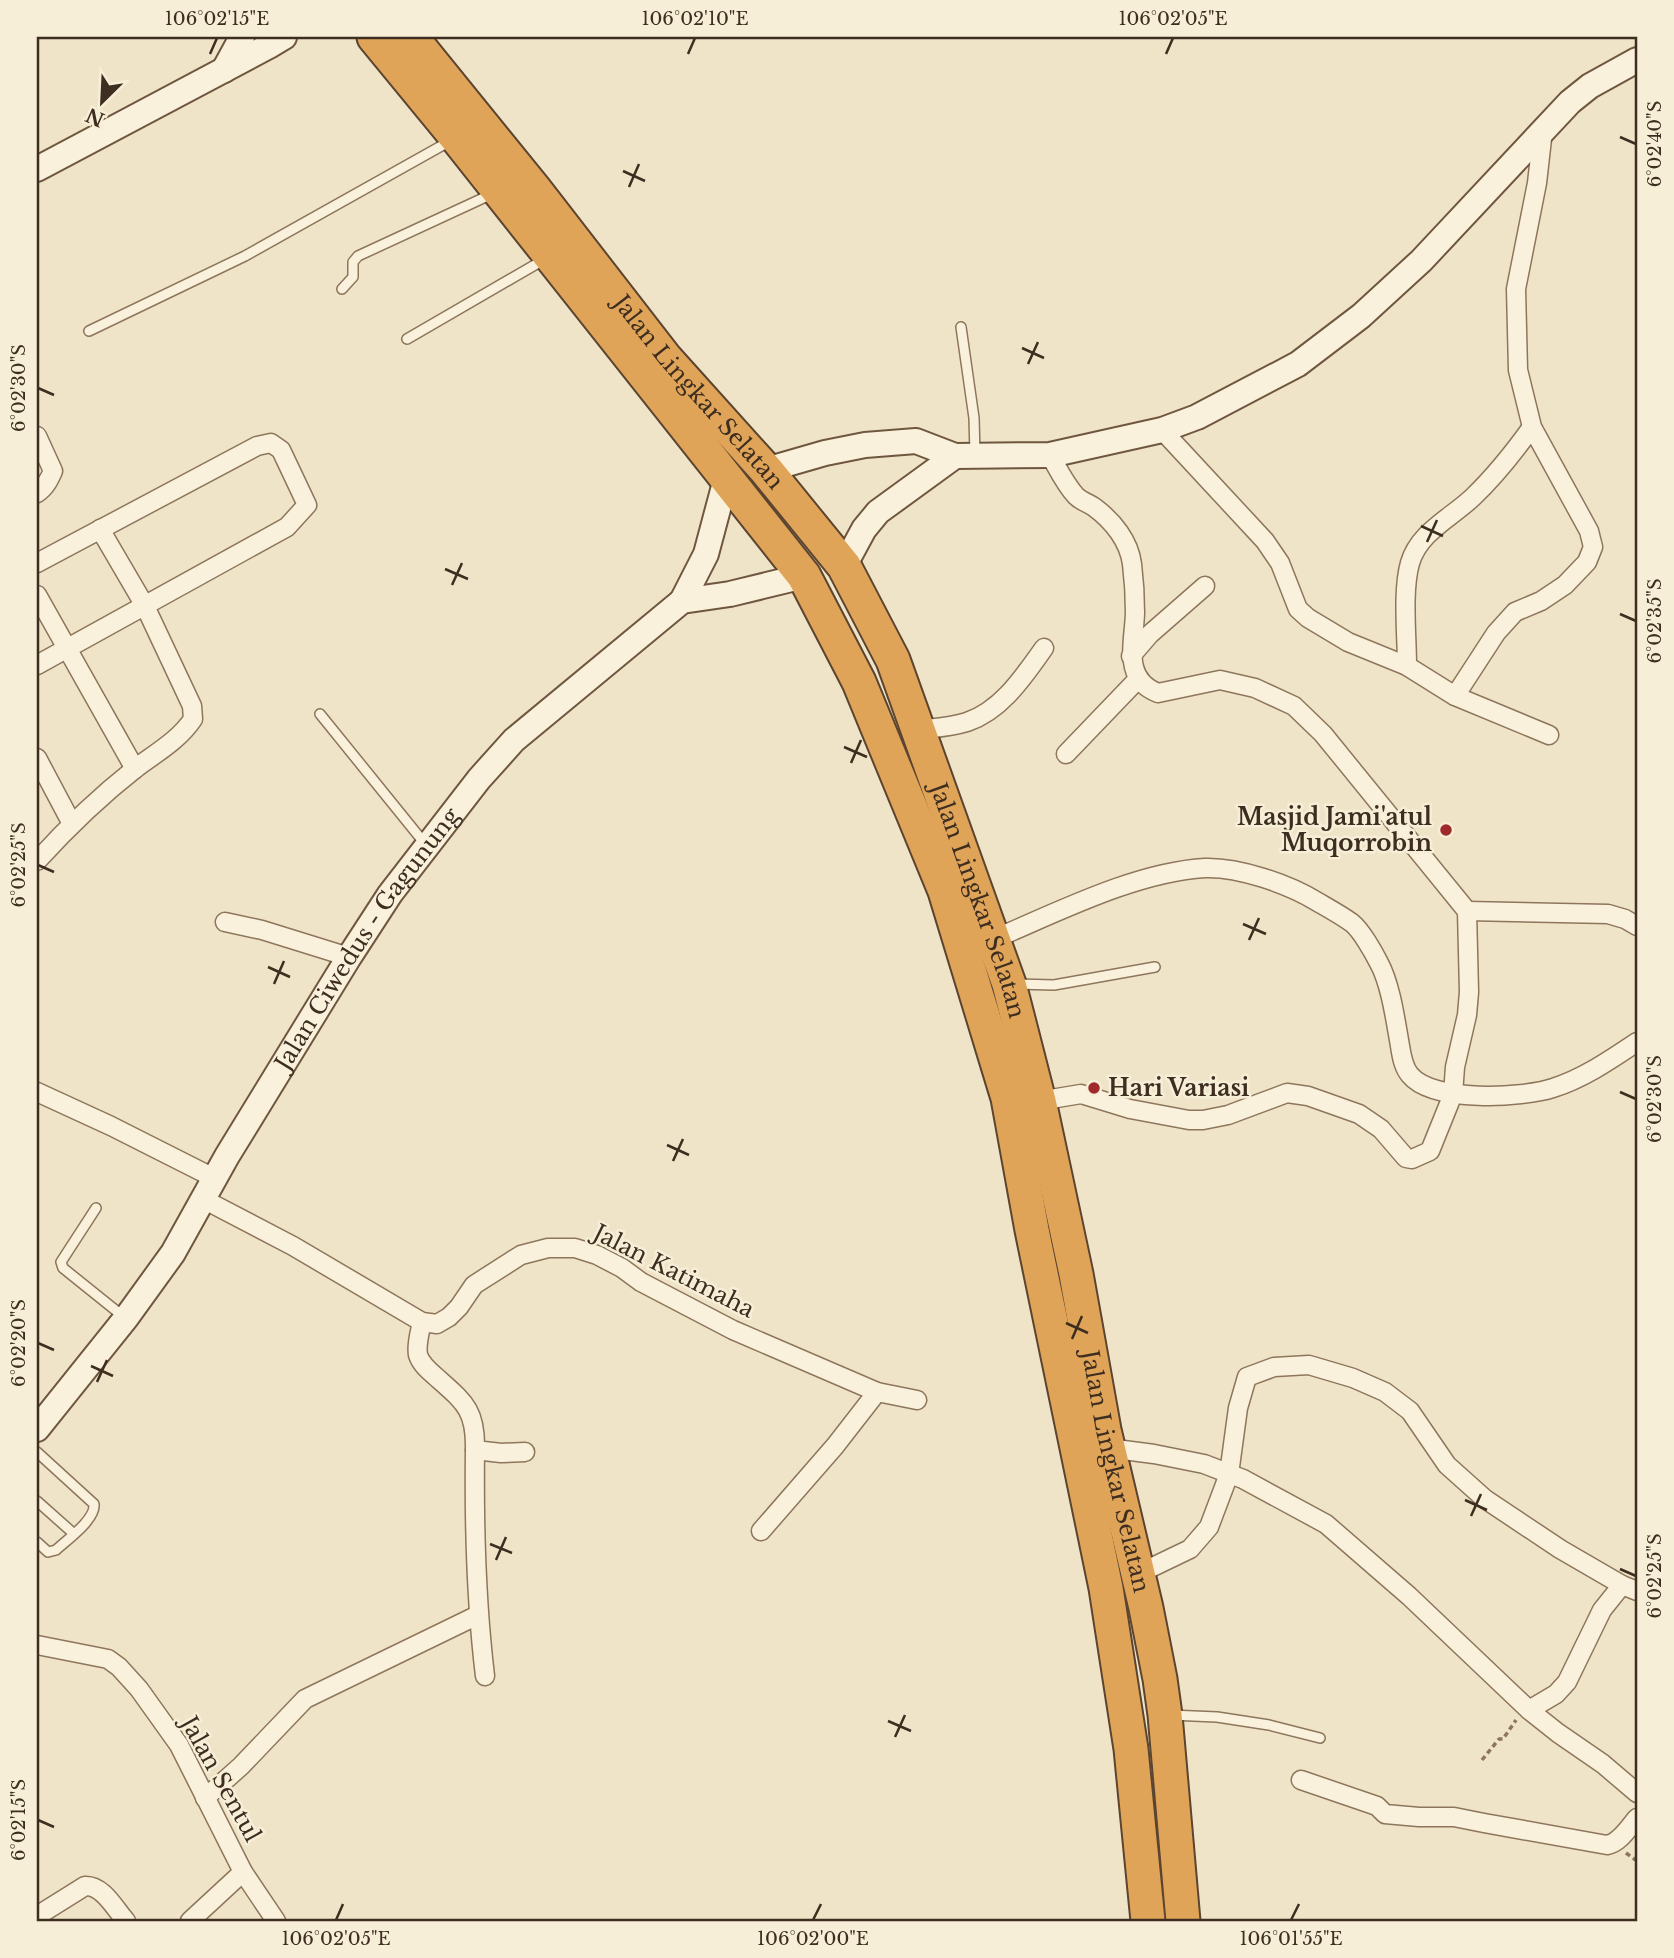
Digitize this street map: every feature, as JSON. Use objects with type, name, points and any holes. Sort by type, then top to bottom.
[{"type":"highway","name":"Jalan Lingkar Selatan","points":[[374,37],[457,138],[510,183],[766,470],[844,566],[893,660],[1009,984],[1039,1101],[1076,1274],[1108,1448],[1160,1679],[1183,1921]]},
{"type":"highway","name":"Jalan Lingkar Selatan","points":[[411,37],[510,183],[550,256],[804,576],[859,682],[944,891],[1008,1098],[1105,1588],[1131,1749],[1148,1921]]},
{"type":"highway","points":[[976,991],[1009,984]]},
{"type":"street","points":[[224,70],[242,37]]},
{"type":"street","points":[[37,169],[284,37]]},
{"type":"street","points":[[766,470],[865,445],[916,441],[965,456],[1050,455],[1162,430],[1197,417],[1298,364],[1329,342],[1421,261],[1570,102],[1590,86],[1637,60]]},
{"type":"street","points":[[1455,696],[1496,633],[1515,612],[1541,601],[1565,585],[1587,562],[1593,547],[1589,531],[1532,427],[1518,370],[1516,289],[1537,183],[1543,130]]},
{"type":"street","points":[[1407,666],[1406,587],[1410,562],[1424,537],[1470,500],[1502,468],[1532,427]]},
{"type":"street","points":[[1162,430],[1265,541],[1280,564],[1298,609],[1308,618],[1334,635],[1407,666],[1455,696],[1549,735]]},
{"type":"street","points":[[37,436],[53,471],[37,493]]},
{"type":"street","points":[[37,563],[257,446],[271,443],[281,450],[307,505],[288,527],[37,666]]},
{"type":"street","points":[[1039,1101],[1081,1094],[1130,1109],[1203,1120],[1228,1115],[1287,1093],[1296,1094],[1359,1114],[1381,1129],[1406,1158],[1412,1159],[1430,1151],[1453,1094],[1455,1067],[1467,1015],[1469,992],[1467,911],[1323,734],[1294,706],[1255,688],[1220,680],[1158,693],[1150,690],[1138,679],[1131,656],[1135,614],[1133,566],[1130,556],[1116,526],[1094,507],[1079,499],[1067,485],[1050,455]]},
{"type":"street","points":[[844,566],[864,529],[878,512],[965,456]]},
{"type":"street","points":[[682,601],[706,554],[726,479]]},
{"type":"street","points":[[37,861],[72,822],[135,769],[186,731],[193,719],[192,706],[145,606],[100,529]]},
{"type":"street","points":[[682,601],[730,594],[804,576]]},
{"type":"street","points":[[1131,656],[1150,634],[1205,586]]},
{"type":"street","points":[[37,595],[135,769]]},
{"type":"street","name":"Jalan Ciwedus - Gagunung","points":[[39,1422],[126,1318],[173,1253],[349,957],[390,894],[479,779],[513,740],[682,601]]},
{"type":"street","points":[[918,730],[968,721],[989,709],[1018,685],[1044,648]]},
{"type":"street","points":[[1066,754],[1138,679]]},
{"type":"street","points":[[37,758],[72,822]]},
{"type":"street","points":[[994,939],[1108,892],[1160,875],[1207,868],[1250,873],[1301,892],[1354,925],[1380,964],[1392,1004],[1404,1063],[1410,1076],[1428,1088],[1453,1094],[1499,1096],[1552,1088],[1591,1072],[1637,1042]]},
{"type":"street","points":[[1467,911],[1608,914],[1637,926]]},
{"type":"street","points":[[225,922],[262,930],[349,957]]},
{"type":"street","points":[[37,1092],[111,1126],[293,1246],[422,1322],[418,1355],[424,1366],[460,1398],[470,1412],[475,1430],[474,1526],[478,1615],[485,1676]]},
{"type":"street","name":"Jalan Katimaha","points":[[422,1322],[437,1324],[449,1317],[474,1285],[521,1255],[548,1248],[575,1248],[597,1255],[661,1293],[733,1330],[877,1392],[917,1400]]},
{"type":"street","points":[[1138,1574],[1190,1549],[1209,1527],[1230,1474],[1238,1408],[1247,1377],[1274,1367],[1309,1365],[1353,1378],[1385,1392],[1410,1410],[1447,1465],[1485,1499],[1560,1549],[1630,1588],[1602,1610],[1567,1682],[1556,1694],[1527,1709]]},
{"type":"street","points":[[761,1531],[835,1446],[877,1392]]},
{"type":"street","points":[[1108,1448],[1204,1464],[1230,1474],[1326,1524],[1409,1596],[1527,1709],[1603,1764],[1637,1793]]},
{"type":"street","points":[[475,1450],[525,1452]]},
{"type":"street","points":[[205,1798],[305,1699],[478,1615]]},
{"type":"street","name":"Jalan Sentul","points":[[37,1645],[108,1659],[139,1689],[179,1745],[243,1872],[276,1921]]},
{"type":"street","points":[[1301,1780],[1377,1806],[1385,1814],[1454,1816],[1484,1824],[1608,1845],[1617,1841],[1637,1818]]},
{"type":"street","points":[[190,1921],[243,1872]]},
{"type":"street","points":[[37,1916],[90,1885],[102,1892],[126,1921]]},
{"type":"lane","points":[[89,331],[245,257],[457,138]]},
{"type":"lane","points":[[342,289],[353,277],[353,262],[358,256],[510,183]]},
{"type":"lane","points":[[407,339],[550,256]]},
{"type":"lane","points":[[961,327],[974,418],[965,456]]},
{"type":"lane","points":[[320,714],[427,846]]},
{"type":"lane","points":[[1009,984],[1054,985],[1155,967]]},
{"type":"lane","points":[[96,1208],[61,1262],[63,1268],[126,1318]]},
{"type":"lane","points":[[37,1452],[94,1504],[95,1509],[92,1516],[56,1549],[48,1552],[37,1542]]},
{"type":"lane","points":[[37,1502],[73,1533]]},
{"type":"lane","points":[[1165,1715],[1217,1717],[1320,1738]]},
{"type":"path","points":[[1482,1760],[1527,1709]]},
{"type":"place","name":"Masjid Jami'atul Muqorrobin","points":[[1446,830]]},
{"type":"place","name":"Hari Variasi","points":[[1094,1088]]}]
